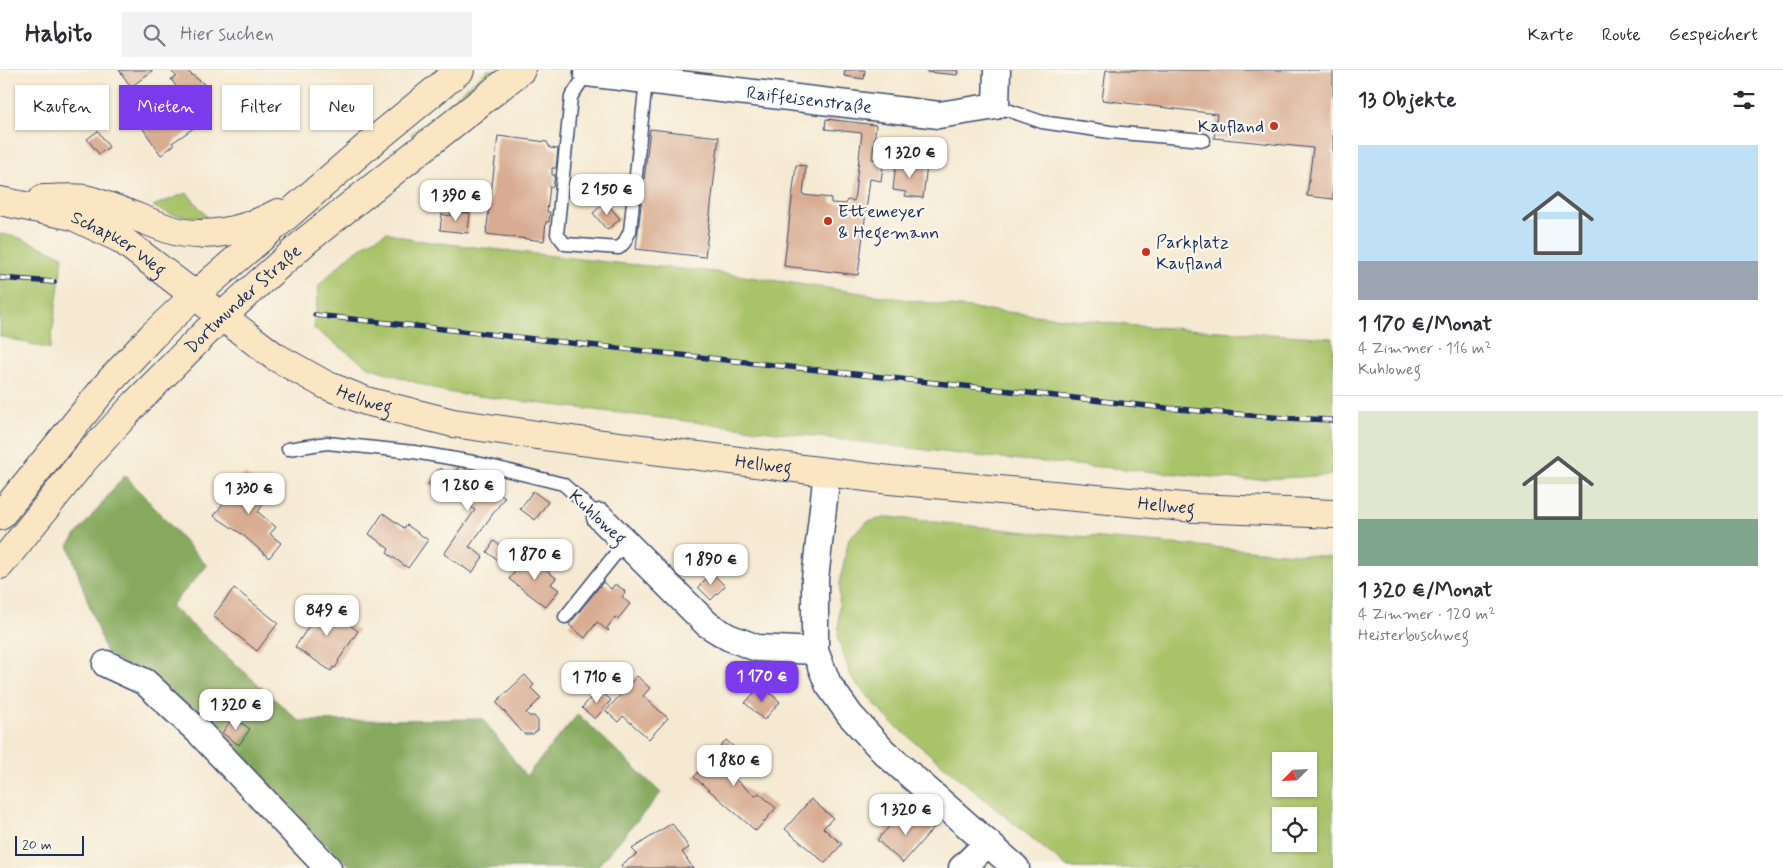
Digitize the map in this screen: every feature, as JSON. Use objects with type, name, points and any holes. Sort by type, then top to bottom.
[{"type":"street","name":"Dortmunder Straße","points":[[0,516],[110,381],[152,336],[194,296],[364,149],[460,70]]},
{"type":"street","name":"Dortmunder Straße","points":[[0,565],[84,460],[136,403],[221,317],[307,240],[521,70]]},
{"type":"street","points":[[996,106],[997,70]]},
{"type":"street","name":"Raiffeisenstraße","points":[[587,73],[616,73],[646,81],[928,115],[950,114],[996,106]]},
{"type":"street","points":[[0,200],[85,199],[170,230],[188,233],[216,233],[260,223],[310,196]]},
{"type":"street","name":"Schapker Weg","points":[[0,200],[73,216],[121,239],[221,317]]},
{"type":"street","name":"Hellweg","points":[[221,317],[274,356],[326,385],[366,401],[453,423],[890,480],[1195,508],[1333,514]]},
{"type":"street","points":[[827,472],[815,579],[815,651],[828,684],[850,715],[884,752],[1016,868]]},
{"type":"street","name":"Kuhloweg","points":[[600,517],[707,624],[728,637],[757,648],[815,651]]},
{"type":"street","points":[[106,664],[145,682],[200,734],[328,868]]},
{"type":"street","points":[[962,868],[988,843]]},
{"type":"lane","points":[[587,73],[571,97],[557,234],[565,244],[619,248],[630,231],[646,81]]},
{"type":"lane","points":[[996,106],[1042,122],[1110,132],[1204,140]]},
{"type":"lane","name":"Kuhloweg","points":[[288,449],[327,443],[414,452],[473,462],[563,484],[600,517]]},
{"type":"lane","points":[[565,617],[625,542]]},
{"type":"green space","points":[[488,70],[500,70],[414,138],[411,134]]},
{"type":"green space","points":[[186,193],[207,217],[179,216],[153,206]]},
{"type":"green space","points":[[387,232],[413,240],[615,263],[715,272],[951,306],[1136,326],[1333,338],[1333,475],[1246,480],[977,456],[445,392],[369,367],[314,329],[319,285],[348,257],[367,243]]},
{"type":"green space","points":[[0,234],[17,237],[63,256],[50,349],[0,336]]},
{"type":"green space","points":[[125,475],[207,566],[171,606],[299,721],[483,719],[526,776],[578,714],[661,793],[596,868],[352,868],[146,678],[106,653],[68,545]]},
{"type":"green space","points":[[888,517],[1027,532],[1333,557],[1333,868],[1068,868],[892,723],[852,679],[838,639],[840,581],[849,538],[867,522]]},
{"type":"building","points":[[119,70],[152,70],[134,85],[130,85]]},
{"type":"building","points":[[170,70],[190,70],[187,71],[204,84],[175,85],[171,79],[177,77]]},
{"type":"building","points":[[845,70],[865,70],[864,79],[844,76]]},
{"type":"building","points":[[927,70],[958,70],[957,75],[927,72]]},
{"type":"building","name":"Kaufland","points":[[1106,70],[1333,70],[1333,199],[1307,196],[1313,148],[1214,138],[1217,114],[1102,100]]},
{"type":"building","points":[[826,119],[876,125],[872,159],[884,160],[881,181],[870,179],[858,275],[784,266],[796,165],[806,166],[803,195],[831,198],[831,203],[846,204],[847,200],[854,201],[862,133],[825,129]]},
{"type":"building","points":[[650,129],[719,137],[705,257],[636,249]]},
{"type":"building","points":[[144,130],[191,130],[172,143],[174,145],[161,155]]},
{"type":"building","points":[[98,131],[109,147],[99,154],[87,139]]},
{"type":"building","points":[[498,136],[547,142],[550,148],[558,149],[556,168],[552,168],[552,175],[555,175],[553,187],[550,186],[547,212],[550,212],[549,222],[546,222],[544,241],[486,234]]},
{"type":"building","points":[[896,162],[927,165],[923,198],[905,196],[906,192],[893,190]]},
{"type":"building","points":[[606,202],[620,219],[607,230],[593,213]]},
{"type":"building","points":[[451,211],[470,213],[468,233],[440,230],[442,214],[450,216]]},
{"type":"building","points":[[460,465],[505,497],[469,547],[483,557],[472,573],[444,554],[475,510],[445,488],[441,493],[428,484],[440,468],[452,477]]},
{"type":"building","points":[[244,474],[272,491],[258,512],[276,527],[270,534],[281,543],[269,558],[243,535],[214,516]]},
{"type":"building","points":[[533,491],[548,502],[535,520],[520,509]]},
{"type":"building","points":[[383,513],[404,528],[407,525],[428,540],[408,568],[387,553],[389,549],[369,534]]},
{"type":"building","points":[[494,541],[511,553],[503,564],[487,552]]},
{"type":"building","points":[[528,556],[556,578],[551,584],[559,590],[546,607],[509,579]]},
{"type":"building","points":[[712,573],[725,586],[711,600],[698,587]]},
{"type":"building","points":[[603,582],[611,589],[614,585],[617,585],[624,590],[625,593],[622,597],[630,604],[618,619],[615,617],[607,628],[608,631],[597,622],[585,638],[569,625]]},
{"type":"building","points":[[234,588],[278,623],[257,651],[213,616]]},
{"type":"building","points":[[326,601],[343,613],[340,618],[358,631],[335,668],[333,667],[331,671],[295,647]]},
{"type":"building","points":[[525,675],[534,685],[531,688],[541,698],[526,713],[529,716],[534,716],[538,721],[538,730],[533,734],[524,734],[496,702]]},
{"type":"building","points":[[637,676],[650,688],[643,696],[668,718],[649,739],[623,716],[618,722],[606,711]]},
{"type":"building","points":[[761,685],[780,702],[764,720],[745,703]]},
{"type":"building","points":[[598,689],[611,700],[595,719],[582,708]]},
{"type":"building","points":[[233,717],[250,729],[239,745],[222,733]]},
{"type":"building","points":[[726,740],[747,759],[731,776],[755,796],[759,793],[776,808],[756,831],[694,777]]},
{"type":"building","points":[[811,799],[833,818],[823,828],[842,844],[825,863],[785,829]]},
{"type":"building","points":[[920,813],[935,826],[903,863],[877,840],[898,817],[908,826]]},
{"type":"building","points":[[672,823],[689,848],[682,852],[693,868],[623,868],[621,865],[637,854],[632,849]]},
{"type":"railway","points":[[0,278],[54,282]]},
{"type":"railway","points":[[315,315],[1166,408],[1283,418],[1333,420]]},
{"type":"place","name":"Kaufland","points":[[1274,126]]},
{"type":"place","name":"Ettemeyer & Hegemann","points":[[828,221]]},
{"type":"place","name":"Parkplatz Kaufland","points":[[1146,252]]}]
